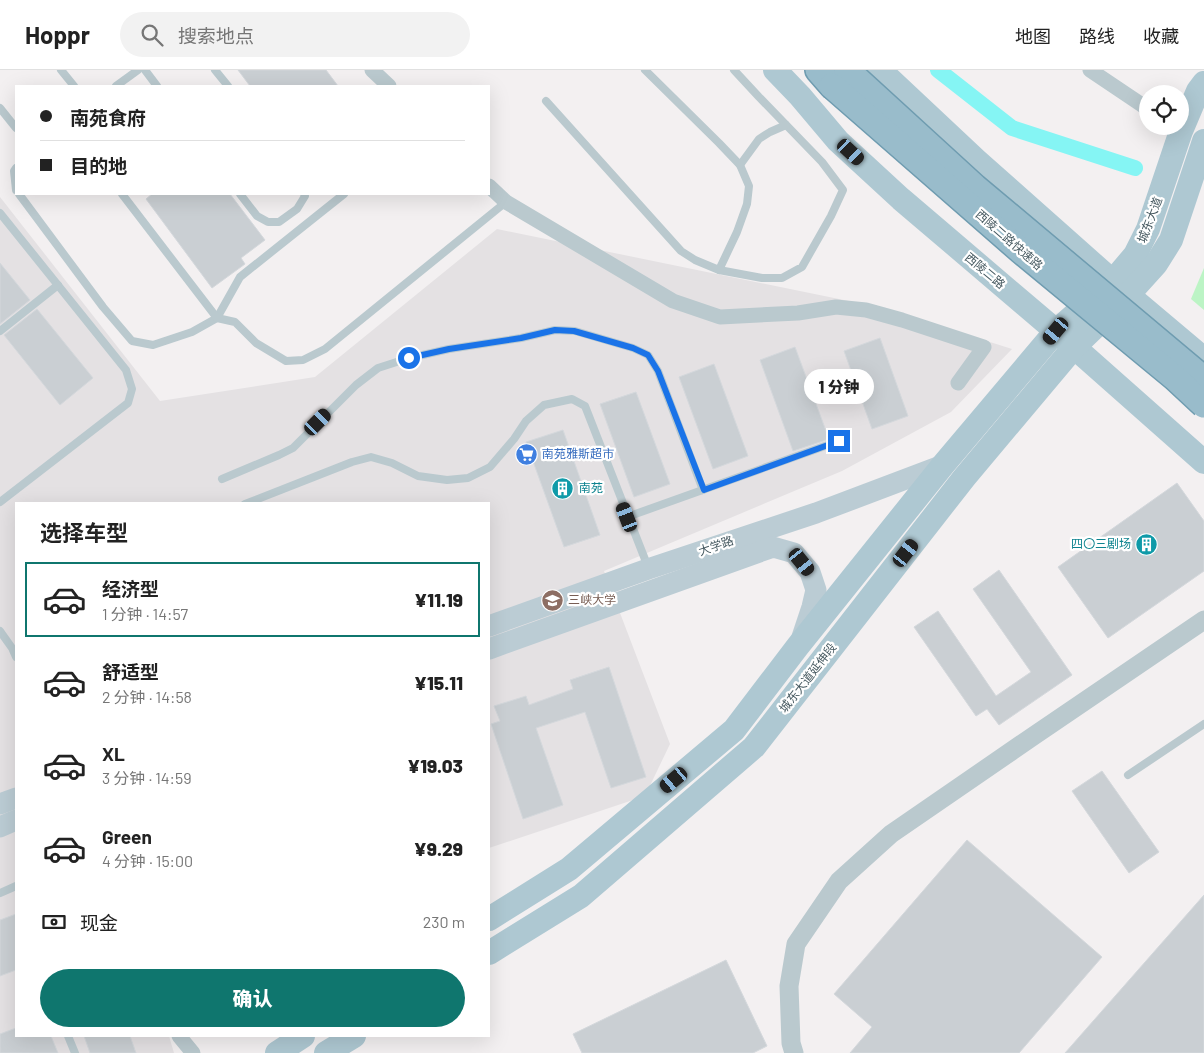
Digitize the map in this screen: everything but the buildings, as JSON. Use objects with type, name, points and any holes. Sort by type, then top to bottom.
[{"type":"highway","name":"西陵二路快速路","points":[[832,75],[975,187],[1204,379]]},
{"type":"highway","name":"西陵二路快速路","points":[[832,75],[1021,251],[1175,378],[1204,406]]},
{"type":"main road","name":"西陵二路","points":[[775,70],[838,141],[901,199],[1056,331],[1204,462]]},
{"type":"main road","points":[[880,70],[977,161],[1120,288],[1204,359]]},
{"type":"main road","name":"城东大道","points":[[1189,107],[1204,83]]},
{"type":"main road","name":"城东大道","points":[[1074,347],[1120,288],[1148,229],[1175,135]]},
{"type":"main road","name":"城东大道","points":[[1056,331],[1156,264],[1171,240],[1204,141]]},
{"type":"main road","points":[[490,919],[569,870],[734,730],[798,646],[944,465],[1056,331]]},
{"type":"main road","name":"城东大道延伸段","points":[[490,952],[581,896],[754,748],[964,478],[1074,347]]},
{"type":"main road","name":"大学路","points":[[490,626],[648,569],[816,513],[944,465]]},
{"type":"main road","name":"大学路","points":[[490,649],[773,547],[794,553],[810,572],[816,590],[798,646]]},
{"type":"main road","points":[[0,804],[15,798]]},
{"type":"main road","points":[[0,827],[15,820]]},
{"type":"main road","points":[[277,1053],[301,1037]]},
{"type":"main road","points":[[326,1053],[352,1037]]},
{"type":"street","points":[[372,70],[388,85]]},
{"type":"street","points":[[1090,70],[1139,103]]},
{"type":"street","points":[[490,187],[506,202],[672,301],[720,317],[798,313],[836,307],[866,310],[984,347],[958,383]]},
{"type":"street","points":[[790,1050],[789,986],[796,944],[838,881],[891,834],[1204,620]]},
{"type":"street","points":[[180,1037],[193,1053]]},
{"type":"lane","points":[[61,70],[73,85]]},
{"type":"lane","points":[[117,85],[138,70]]},
{"type":"lane","points":[[145,70],[156,85]]},
{"type":"lane","points":[[215,70],[227,85]]},
{"type":"lane","points":[[645,70],[740,166],[749,186],[747,204],[737,232],[719,270]]},
{"type":"lane","points":[[546,101],[680,251],[695,260],[719,270],[762,278],[782,278],[802,267],[831,216],[843,190],[822,162],[734,70]]},
{"type":"lane","points":[[0,108],[15,127]]},
{"type":"lane","points":[[740,166],[759,139],[786,125]]},
{"type":"lane","points":[[20,195],[103,307],[132,341],[153,345],[192,332],[217,318],[240,277],[343,195]]},
{"type":"lane","points":[[123,195],[217,318],[235,322],[256,343],[286,361],[303,360],[325,349],[506,202]]},
{"type":"lane","points":[[241,195],[257,216],[268,222],[279,222],[297,209],[304,195]]},
{"type":"lane","points":[[0,213],[126,370],[132,389],[128,403],[0,502]]},
{"type":"lane","points":[[0,331],[58,285]]},
{"type":"lane","points":[[222,479],[293,448],[356,385],[378,368],[409,358],[449,349],[521,338],[555,330],[574,331],[633,348],[648,355],[658,371],[704,490]]},
{"type":"lane","points":[[251,502],[352,462],[371,457],[392,463],[418,476],[446,480],[468,478],[490,467],[514,439],[526,421],[544,405],[572,400],[585,406],[648,569]]},
{"type":"lane","points":[[627,517],[839,441]]},
{"type":"lane","points":[[0,632],[15,655]]},
{"type":"lane","points":[[1128,775],[1204,724]]},
{"type":"lane","points":[[0,893],[15,886]]},
{"type":"lane","points":[[68,1037],[75,1053]]},
{"type":"shaded area","name":"三峡大学","points":[[0,197],[160,401],[315,377],[497,229],[883,308],[1012,349],[951,412],[842,471],[604,571],[670,744],[645,796],[490,848],[490,502],[15,502],[15,1037],[169,1037],[174,1053],[0,1053]]},
{"type":"green space","points":[[1204,268],[1204,310],[1191,299]]},
{"type":"waterway","points":[[938,70],[1012,128],[1135,168]]},
{"type":"place","name":"南苑雅斯超市","points":[[526,454]]},
{"type":"place","name":"南苑","points":[[563,488]]},
{"type":"place","name":"四〇三剧场","points":[[1147,544]]},
{"type":"place","name":"三峡大学","points":[[552,600]]},
{"type":"route","points":[[409,358],[555,330],[574,331],[633,348],[648,355],[658,371],[704,490],[839,441]]}]
